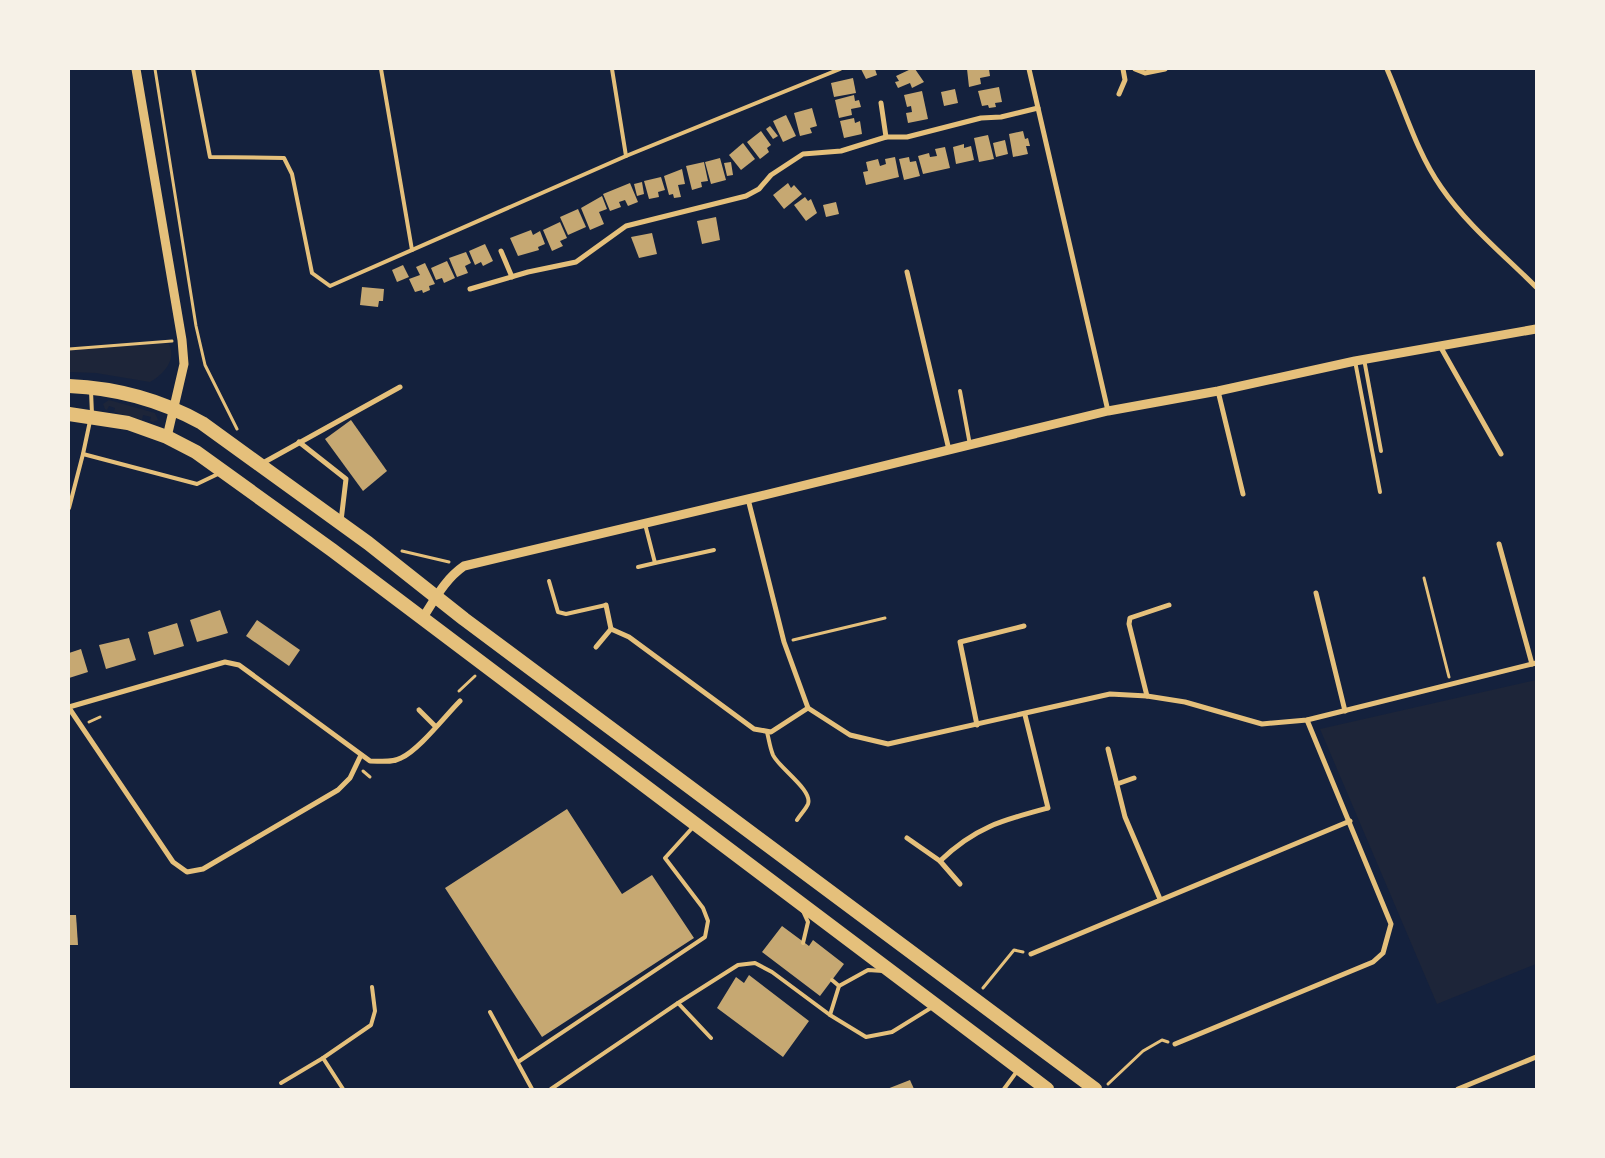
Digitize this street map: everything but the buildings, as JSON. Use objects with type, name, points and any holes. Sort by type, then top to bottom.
[{"type":"highway","points":[[69,386],[90,387],[144,397],[175,408],[246,452],[436,598],[973,1001],[1095,1089]]},
{"type":"highway","points":[[69,414],[128,423],[167,437],[196,452],[224,471],[332,550],[1047,1089]]},
{"type":"street","points":[[136,69],[182,340],[184,364],[167,437]]},
{"type":"street","points":[[1029,69],[1108,411]]},
{"type":"street","points":[[1119,94],[1124,80],[1122,69]]},
{"type":"street","points":[[1135,69],[1145,74],[1165,69]]},
{"type":"street","points":[[1387,69],[1426,163],[1440,187],[1459,211],[1536,287]]},
{"type":"street","points":[[881,103],[886,137]]},
{"type":"street","points":[[470,289],[576,262],[626,226],[746,196],[759,189],[771,175],[803,154],[841,151],[886,137],[906,137],[981,118],[1000,117],[1038,108]]},
{"type":"street","points":[[501,251],[512,277]]},
{"type":"street","points":[[906,272],[949,450]]},
{"type":"street","points":[[422,619],[452,574],[464,566],[1108,411],[1218,391],[1359,360],[1536,329]]},
{"type":"street","points":[[1440,346],[1501,454]]},
{"type":"street","points":[[261,464],[400,387]]},
{"type":"street","points":[[1218,391],[1242,494]]},
{"type":"street","points":[[299,442],[346,479],[342,525]]},
{"type":"street","points":[[748,499],[784,642],[808,708],[850,735],[888,744],[1025,715],[1110,694],[1147,696],[1185,702],[1262,724],[1307,720],[1534,663],[1499,544]]},
{"type":"street","points":[[1316,594],[1344,711]]},
{"type":"street","points":[[606,605],[611,629]]},
{"type":"street","points":[[1147,696],[1129,624],[1130,618],[1169,605]]},
{"type":"street","points":[[977,725],[960,642],[1024,626]]},
{"type":"street","points":[[611,629],[629,637],[754,729],[767,732],[780,728],[808,708]]},
{"type":"street","points":[[596,647],[611,629]]},
{"type":"street","points":[[361,755],[350,778],[338,790],[203,870],[187,872],[173,862],[69,707],[225,662],[239,665],[370,761],[389,761],[401,758],[413,750],[460,701]]},
{"type":"street","points":[[419,710],[435,726]]},
{"type":"street","points":[[940,860],[959,842],[983,828],[1048,808],[1025,715]]},
{"type":"street","points":[[1175,1044],[1373,962],[1383,953],[1390,924],[1350,821],[1307,720]]},
{"type":"street","points":[[1108,749],[1125,817],[1160,899]]},
{"type":"street","points":[[1117,784],[1134,778]]},
{"type":"street","points":[[1031,954],[1350,821]]},
{"type":"street","points":[[907,838],[940,860],[960,884]]},
{"type":"street","points":[[1458,1089],[1536,1057]]},
{"type":"lane","points":[[194,69],[210,157],[284,158],[292,174],[312,273],[330,286],[626,156],[827,71],[840,69]]},
{"type":"lane","points":[[381,69],[412,250]]},
{"type":"lane","points":[[612,69],[626,156]]},
{"type":"lane","points":[[1359,360],[1380,451]]},
{"type":"lane","points":[[1359,360],[1380,492]]},
{"type":"lane","points":[[69,508],[92,416],[90,387]]},
{"type":"lane","points":[[960,391],[970,445]]},
{"type":"lane","points":[[83,454],[197,484],[224,471]]},
{"type":"lane","points":[[645,523],[655,563]]},
{"type":"lane","points":[[638,567],[714,550]]},
{"type":"lane","points":[[549,581],[558,612],[566,614],[606,605]]},
{"type":"lane","points":[[767,732],[777,761],[802,787],[809,798],[808,804],[797,820]]},
{"type":"lane","points":[[518,1062],[706,937],[708,921],[703,908],[665,858],[695,824]]},
{"type":"lane","points":[[799,902],[808,922],[804,942]]},
{"type":"lane","points":[[551,1089],[738,965],[755,963],[772,972],[830,1015],[866,1037],[892,1032],[935,1005]]},
{"type":"lane","points":[[830,1015],[839,986],[868,970],[890,972]]},
{"type":"lane","points":[[832,980],[839,986]]},
{"type":"lane","points":[[281,1083],[323,1058],[371,1025],[375,1011],[372,987]]},
{"type":"lane","points":[[678,1004],[711,1038]]},
{"type":"lane","points":[[490,1012],[532,1089]]},
{"type":"lane","points":[[323,1058],[343,1089]]},
{"type":"lane","points":[[1004,1089],[1019,1068]]},
{"type":"path","points":[[155,69],[196,326],[205,365],[239,432]]},
{"type":"path","points":[[69,348],[182,340]]},
{"type":"path","points":[[1424,578],[1451,685]]},
{"type":"path","points":[[784,642],[885,618]]},
{"type":"path","points":[[457,693],[475,676]]},
{"type":"path","points":[[973,1001],[1014,950],[1031,954]]},
{"type":"path","points":[[1105,1089],[1143,1051],[1162,1040],[1175,1044]]},
{"type":"shaded area","points":[[169,344],[171,350],[170,361],[164,371],[150,382],[96,373],[69,372],[69,350]]},
{"type":"shaded area","points":[[109,400],[155,413],[158,420],[150,421],[151,417],[143,415],[142,420],[114,412],[115,408],[109,406],[107,410],[103,404]]},
{"type":"shaded area","points":[[1536,680],[1536,964],[1437,1004],[1320,729]]}]
